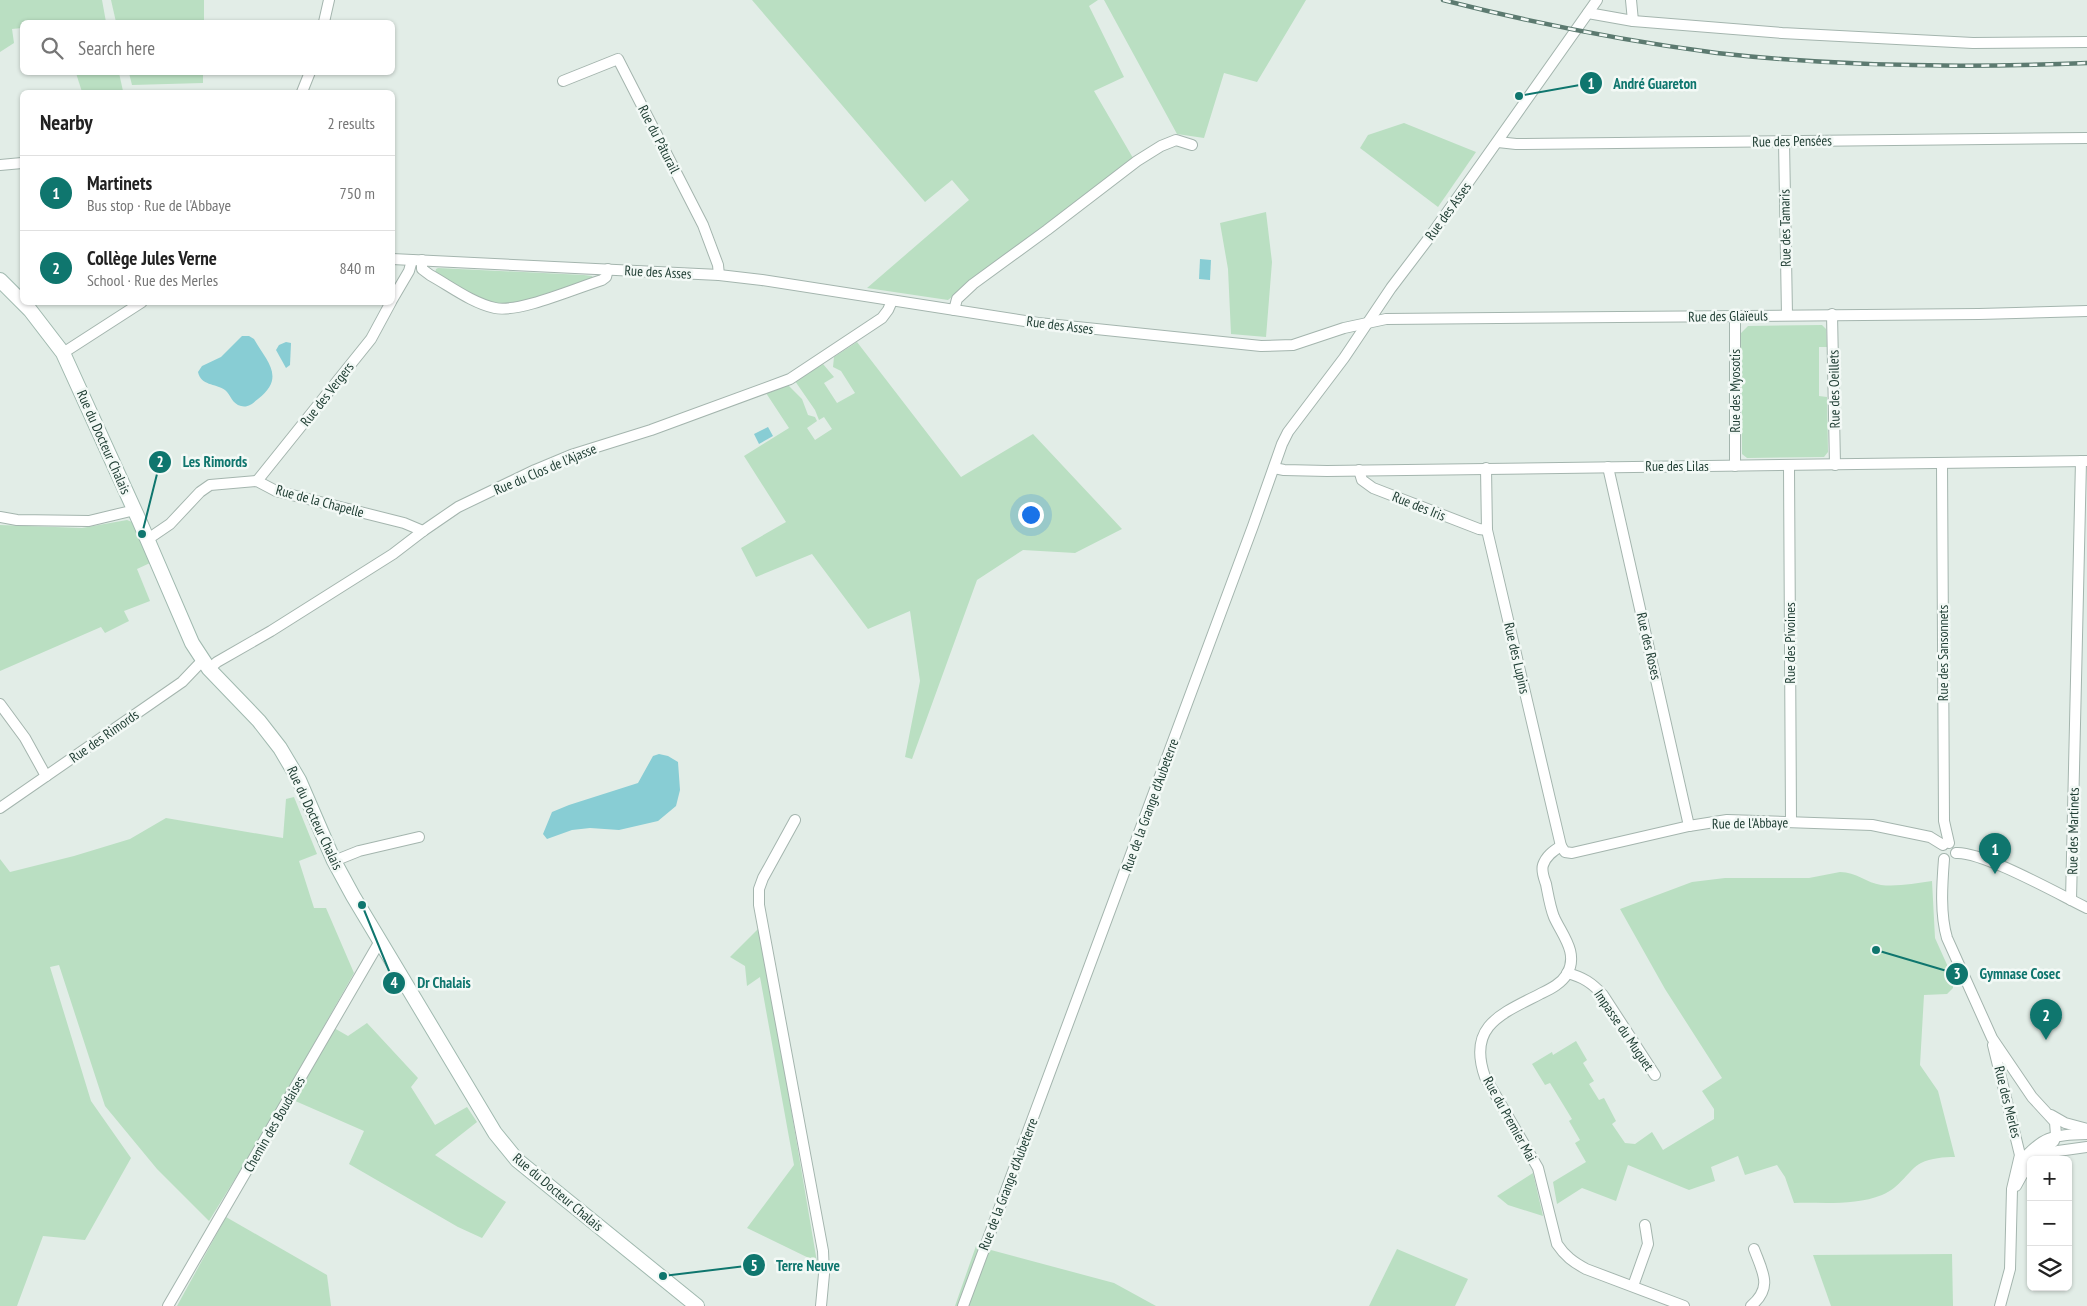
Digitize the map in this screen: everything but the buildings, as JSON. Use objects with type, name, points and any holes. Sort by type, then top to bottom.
[{"type":"main road","name":"Rue du Docteur Chalais","points":[[0,280],[20,300]]},
{"type":"main road","name":"Rue du Docteur Chalais","points":[[25,305],[63,353],[148,539],[192,643],[206,664],[259,721],[280,748],[299,780],[334,861],[495,1133],[517,1160],[697,1306]]},
{"type":"street","points":[[324,20],[329,0]]},
{"type":"street","name":"Rue des Asses","points":[[395,259],[719,275],[1055,325],[1276,346],[1293,345],[1369,322],[1391,288],[1498,142],[1575,30],[1598,0]]},
{"type":"street","points":[[1631,0],[1633,21]]},
{"type":"street","points":[[1588,13],[1633,21],[1782,33],[1973,44],[2087,42]]},
{"type":"street","name":"Rue du Pâturail","points":[[563,81],[618,58],[703,225],[718,264],[719,275]]},
{"type":"street","points":[[303,90],[309,75]]},
{"type":"street","name":"Rue des Pensées","points":[[1498,142],[1516,144],[2087,138]]},
{"type":"street","points":[[954,310],[957,298],[973,284],[1048,230],[1137,161],[1161,146],[1176,140],[1192,145]]},
{"type":"street","name":"Rue des Tamaris","points":[[1784,140],[1786,314]]},
{"type":"street","points":[[0,166],[20,163]]},
{"type":"street","points":[[417,260],[422,269],[430,275],[481,303],[502,308],[529,303],[602,280],[606,278],[608,269]]},
{"type":"street","name":"Rue des Vergers","points":[[395,296],[417,260]]},
{"type":"street","name":"Rue du Clos de l'Ajasse","points":[[206,664],[216,662],[271,631],[393,554],[458,507],[571,455],[651,430],[790,378],[882,318],[892,301]]},
{"type":"street","points":[[63,353],[137,305]]},
{"type":"street","name":"Rue des Vergers","points":[[258,481],[371,339],[390,305]]},
{"type":"street","name":"Rue des Glaïeuls","points":[[1369,322],[1386,319],[1786,314],[1978,314],[2087,311]]},
{"type":"street","name":"Rue des Oeillets","points":[[1832,314],[1835,465]]},
{"type":"street","name":"Rue des Myosotis","points":[[1735,315],[1735,466]]},
{"type":"street","name":"Rue de la Grange d'Aubeterre","points":[[963,1306],[1119,890],[1278,453],[1288,432],[1369,322]]},
{"type":"street","name":"Rue des Lilas","points":[[1274,468],[1284,470],[1359,470],[2084,462]]},
{"type":"street","name":"Rue des Martinets","points":[[2071,900],[2084,462]]},
{"type":"street","name":"Rue des Sansonnets","points":[[1942,463],[1944,821],[1946,844]]},
{"type":"street","name":"Rue des Pivoines","points":[[1789,466],[1790,821]]},
{"type":"street","name":"Rue des Roses","points":[[1608,467],[1689,826]]},
{"type":"street","name":"Rue des Lupins","points":[[1486,468],[1487,530],[1561,846]]},
{"type":"street","name":"Rue des Iris","points":[[1359,470],[1362,480],[1373,488],[1479,530],[1487,530]]},
{"type":"street","name":"Rue de la Chapelle","points":[[148,539],[170,524],[200,492],[210,485],[258,481],[276,491],[404,522],[423,531]]},
{"type":"street","points":[[0,517],[17,520],[89,521],[135,510]]},
{"type":"street","name":"Rue des Rimords","points":[[0,808],[206,664]]},
{"type":"street","points":[[0,704],[24,738],[46,776]]},
{"type":"street","points":[[2076,731],[2087,731]]},
{"type":"street","points":[[795,820],[763,878],[759,889],[759,905],[822,1252],[824,1274],[821,1306]]},
{"type":"street","name":"Rue de l'Abbaye","points":[[1561,846],[1565,852],[1572,853],[1689,826],[1727,820],[1872,825],[1930,837],[1946,844]]},
{"type":"street","points":[[334,861],[359,851],[419,837]]},
{"type":"street","points":[[1946,844],[1956,848],[1956,853],[1954,858],[1949,860],[1941,857],[1939,851],[1946,844]]},
{"type":"street","points":[[1561,846],[1548,856],[1542,870],[1554,916],[1568,942],[1571,952],[1567,974]]},
{"type":"street","points":[[1956,853],[1969,854],[1992,862],[2087,908]]},
{"type":"street","name":"Rue des Merles","points":[[1944,859],[1942,879],[1944,929],[1947,938],[1992,1038],[2032,1097],[2050,1115]]},
{"type":"street","name":"Chemin des Boudaises","points":[[168,1306],[380,941]]},
{"type":"street","name":"Impasse du Muguet","points":[[1567,974],[1580,976],[1593,984],[1603,995],[1655,1075]]},
{"type":"street","name":"Rue du Premier Mai","points":[[1567,974],[1560,982],[1500,1014],[1488,1026],[1482,1038],[1479,1051],[1480,1063],[1485,1077],[1538,1168],[1557,1244],[1563,1253],[1573,1262],[1586,1269],[1684,1306]]},
{"type":"street","name":"Rue des Merles","points":[[1992,1038],[2019,1147],[2012,1196],[2010,1269],[2000,1306]]},
{"type":"street","points":[[2050,1115],[2065,1124],[2087,1129]]},
{"type":"street","points":[[2036,1156],[2047,1149],[2056,1135],[2054,1122],[2050,1115]]},
{"type":"street","points":[[2056,1135],[2087,1134]]},
{"type":"street","points":[[2019,1147],[2030,1156]]},
{"type":"street","points":[[2041,1156],[2087,1147]]},
{"type":"street","points":[[2018,1164],[2027,1160]]},
{"type":"street","name":"Rue des Merles","points":[[2012,1196],[2027,1167]]},
{"type":"street","points":[[1633,1286],[1648,1244],[1645,1225]]},
{"type":"street","points":[[1751,1306],[1762,1295],[1765,1286],[1764,1276],[1754,1249]]},
{"type":"green space","points":[[0,0],[102,0],[106,20],[20,20],[20,28],[12,29],[14,43],[0,52]]},
{"type":"green space","points":[[111,0],[204,0],[204,20],[116,20]]},
{"type":"green space","points":[[752,0],[1098,0],[1089,6],[1124,77],[1094,91],[1133,158],[948,300],[867,288],[969,200],[952,180],[925,202]]},
{"type":"green space","points":[[1104,0],[1306,0],[1257,82],[1224,73],[1204,138],[1177,134]]},
{"type":"green space","points":[[77,75],[119,75],[123,90],[81,90]]},
{"type":"green space","points":[[130,75],[203,75],[203,83],[132,85]]},
{"type":"green space","points":[[1404,123],[1476,152],[1438,207],[1360,148],[1368,135]]},
{"type":"green space","points":[[1266,212],[1272,262],[1266,337],[1231,334],[1228,269],[1220,223]]},
{"type":"green space","points":[[438,268],[584,275],[592,276],[594,280],[532,300],[500,305],[483,300],[458,287],[435,273]]},
{"type":"green space","points":[[1822,325],[1826,329],[1827,347],[1819,347],[1819,396],[1827,397],[1828,452],[1824,457],[1747,458],[1742,454],[1741,333],[1748,326]]},
{"type":"green space","points":[[857,342],[961,477],[1033,434],[1122,529],[1075,553],[1023,550],[977,580],[912,759],[905,757],[920,681],[910,611],[868,629],[812,554],[756,577],[741,548],[786,522],[744,456],[789,428],[766,393],[788,385],[802,399],[808,415],[815,417],[817,421],[807,428],[815,440],[832,429],[824,417],[819,420],[815,410],[795,381],[823,364],[834,377],[824,383],[837,403],[855,393],[841,371],[833,367],[834,357]]},
{"type":"green space","points":[[127,520],[132,522],[150,563],[137,569],[150,601],[124,611],[129,621],[105,633],[101,627],[0,671],[0,525],[82,528]]},
{"type":"green space","points":[[294,797],[317,854],[299,861],[314,908],[326,908],[354,973],[265,1130],[209,1221],[157,1169],[105,1106],[59,965],[50,967],[91,1101],[131,1158],[85,1240],[43,1236],[17,1306],[0,1306],[0,859],[10,872],[74,856],[130,839],[166,818],[283,838],[286,799]]},
{"type":"green space","points":[[1846,872],[1881,885],[1932,881],[1935,938],[1953,978],[1953,988],[1947,994],[1924,995],[1920,1065],[1938,1091],[1955,1157],[1925,1161],[1888,1192],[1861,1201],[1794,1203],[1785,1177],[1777,1165],[1745,1175],[1738,1156],[1711,1167],[1715,1181],[1689,1190],[1628,1165],[1616,1201],[1582,1188],[1557,1204],[1553,1182],[1586,1162],[1575,1143],[1580,1140],[1569,1121],[1572,1119],[1550,1083],[1545,1085],[1532,1064],[1552,1052],[1553,1055],[1576,1041],[1587,1060],[1583,1063],[1594,1081],[1589,1084],[1599,1100],[1604,1098],[1616,1121],[1612,1124],[1625,1143],[1635,1144],[1652,1132],[1663,1150],[1714,1119],[1714,1109],[1702,1091],[1722,1078],[1665,989],[1620,909],[1692,882],[1725,878],[1809,878]]},
{"type":"green space","points":[[760,927],[817,1262],[747,1228],[794,1165],[760,977],[747,986],[745,966],[730,957]]},
{"type":"green space","points":[[367,1023],[418,1078],[411,1087],[435,1125],[467,1107],[477,1122],[435,1155],[506,1202],[482,1238],[458,1227],[349,1164],[364,1131],[293,1100],[334,1028],[348,1036]]},
{"type":"green space","points":[[1533,1173],[1543,1216],[1508,1205],[1497,1196]]},
{"type":"green space","points":[[226,1217],[327,1275],[331,1306],[177,1306]]},
{"type":"green space","points":[[976,1246],[1114,1283],[1156,1306],[955,1306]]},
{"type":"green space","points":[[1397,1249],[1468,1279],[1455,1306],[1369,1306]]},
{"type":"green space","points":[[1952,1254],[1953,1306],[1831,1306],[1813,1255]]},
{"type":"water","points":[[1200,259],[1211,260],[1210,280],[1199,279]]},
{"type":"water","points":[[242,336],[249,336],[254,339],[268,362],[272,376],[271,384],[266,391],[248,406],[238,405],[225,390],[202,380],[198,372],[202,366],[221,357]]},
{"type":"water","points":[[286,342],[291,343],[290,365],[286,368],[276,350],[279,345]]},
{"type":"water","points":[[768,427],[773,436],[759,444],[754,434]]},
{"type":"water","points":[[659,754],[668,756],[678,762],[680,790],[676,806],[658,821],[619,830],[590,828],[572,830],[547,839],[543,834],[552,812],[638,783],[653,756]]},
{"type":"railway","points":[[1443,0],[1545,24],[1614,37],[1763,58],[1856,64],[1948,66],[2087,63]]},
{"type":"place","name":"André Guareton","points":[[1519,96]]},
{"type":"place","name":"Les Rimords","points":[[142,534]]},
{"type":"place","name":"Martinets","points":[[1995,874]]},
{"type":"place","name":"Dr Chalais","points":[[362,905]]},
{"type":"place","name":"Gymnase Cosec","points":[[1876,950]]},
{"type":"place","name":"Collège Jules Verne","points":[[2046,1040]]},
{"type":"place","name":"Terre Neuve","points":[[663,1276]]}]
